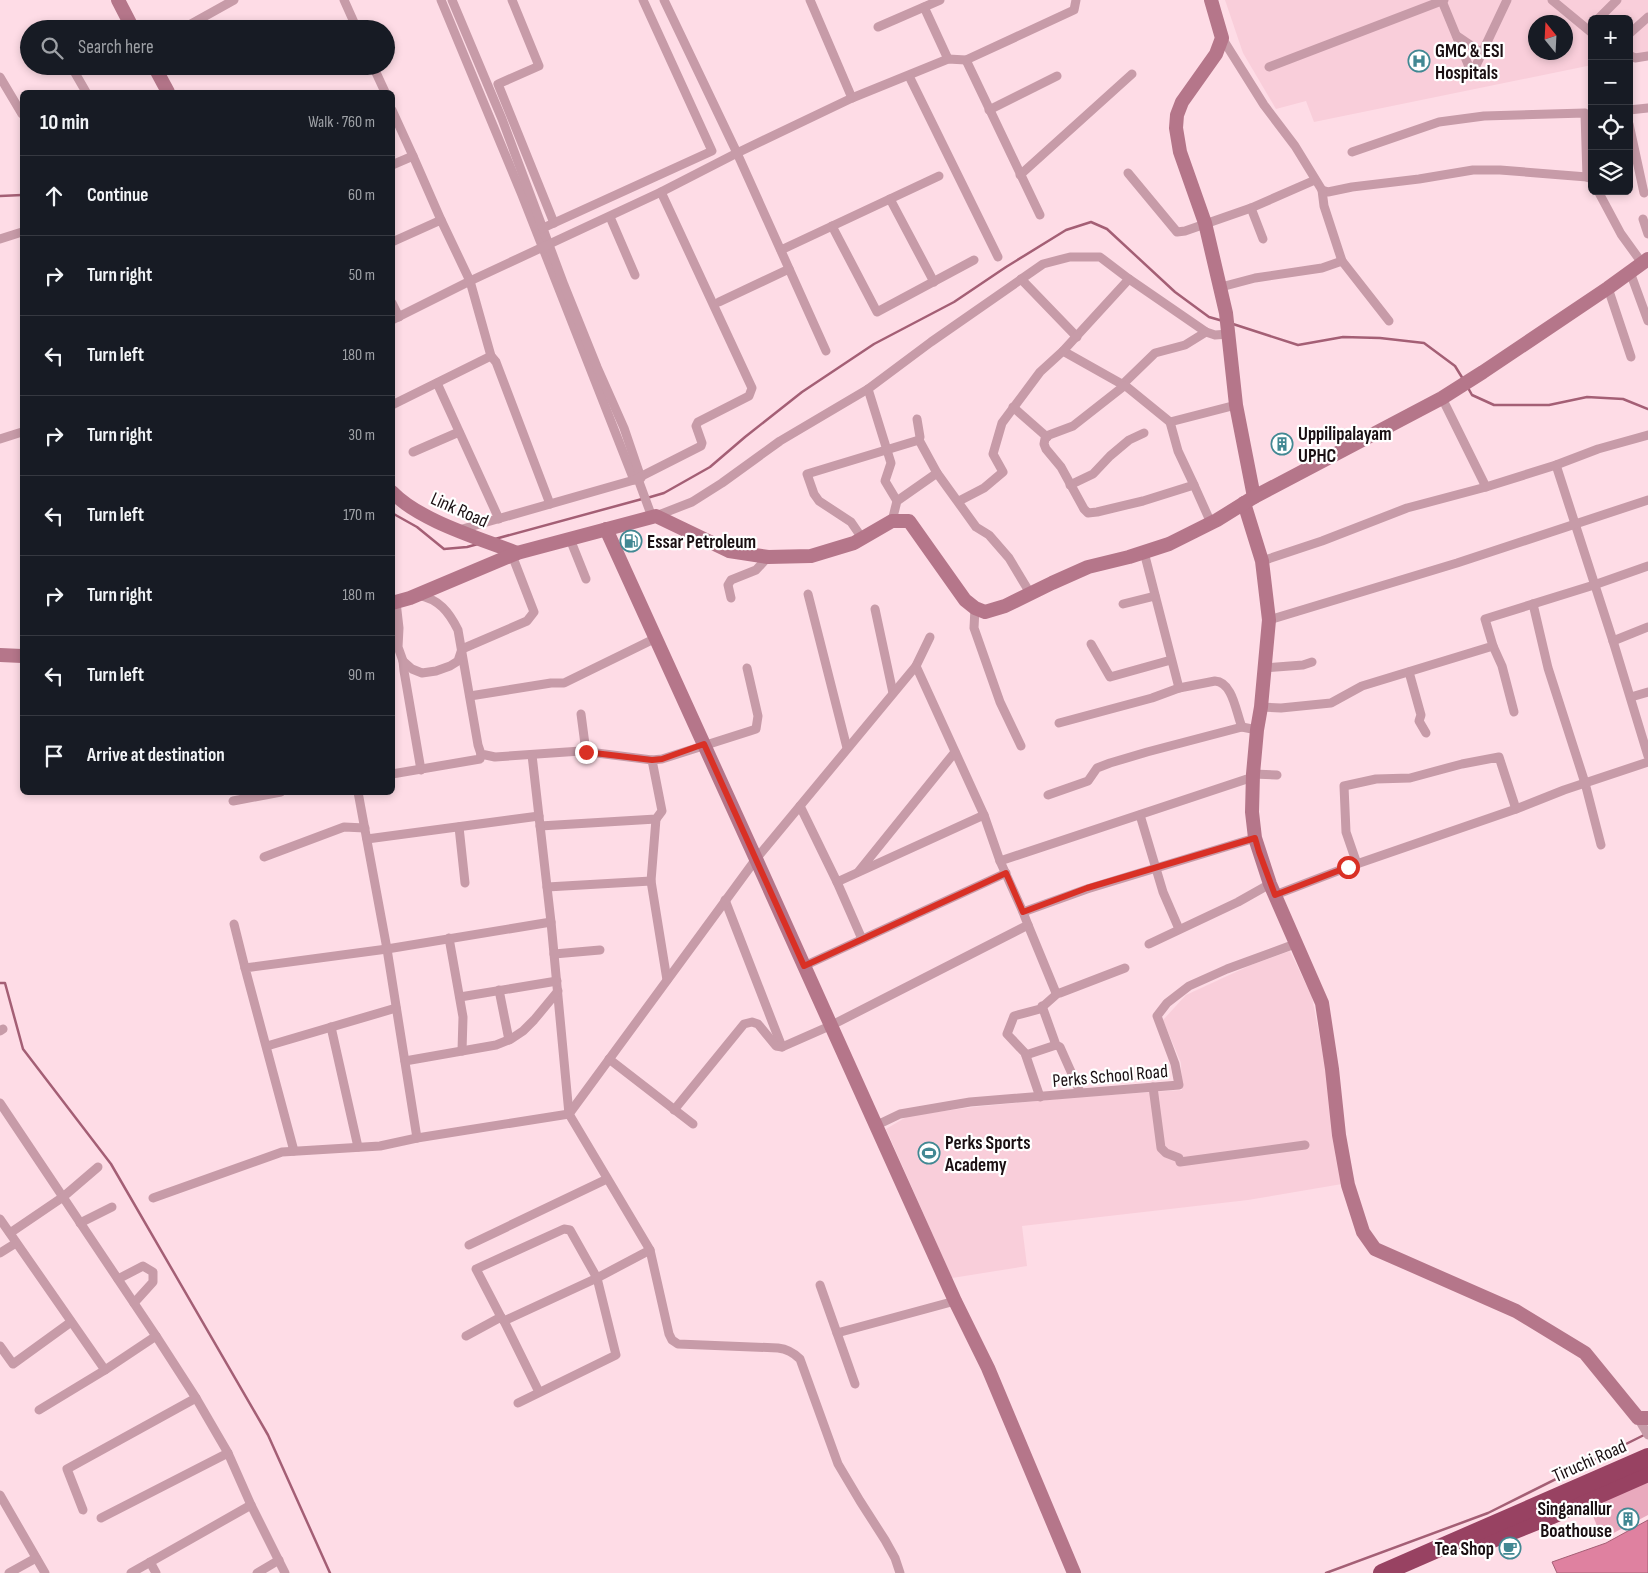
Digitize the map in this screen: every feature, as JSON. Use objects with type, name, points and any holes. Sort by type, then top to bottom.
[{"type":"highway","name":"Tiruchi Road","points":[[1382,1573],[1648,1457]]},
{"type":"highway","points":[[1412,1573],[1610,1491],[1648,1473]]},
{"type":"street","points":[[118,0],[128,20]]},
{"type":"street","points":[[198,20],[234,0]]},
{"type":"street","points":[[344,0],[353,20]]},
{"type":"street","points":[[441,0],[546,246],[654,517],[729,551],[768,557],[811,556],[854,543],[892,521],[909,521],[965,600],[975,608],[985,612],[1005,606],[1088,567],[1168,544],[1211,523],[1249,500],[1448,394],[1608,288],[1645,261],[1621,234],[1600,195]]},
{"type":"street","points":[[452,0],[502,119],[543,228],[546,246]]},
{"type":"street","points":[[512,0],[539,66],[498,84],[554,223]]},
{"type":"street","points":[[543,228],[712,151],[643,0]]},
{"type":"street","points":[[664,0],[737,153],[826,351]]},
{"type":"street","points":[[810,0],[852,98]]},
{"type":"street","points":[[878,27],[940,0]]},
{"type":"street","points":[[396,318],[470,281],[610,217],[852,98],[948,59],[966,60],[1074,10],[1076,0]]},
{"type":"street","points":[[1211,0],[1222,38],[1264,105],[1295,146],[1322,190],[1324,206],[1342,261],[1389,321]]},
{"type":"street","points":[[1269,67],[1443,0],[1472,74],[1507,0]]},
{"type":"street","points":[[1552,0],[1588,27]]},
{"type":"street","points":[[1602,15],[1617,0]]},
{"type":"street","points":[[924,7],[948,59]]},
{"type":"street","points":[[1633,30],[1648,17]]},
{"type":"street","points":[[1457,36],[1482,53]]},
{"type":"street","points":[[1222,38],[1216,54],[1182,102],[1177,115],[1176,128],[1180,152],[1205,223],[1226,313],[1249,500],[1262,562],[1269,620],[1253,776],[1252,812],[1255,838],[1273,890],[1322,1003],[1339,1135],[1348,1185],[1363,1232],[1374,1249],[1516,1311],[1585,1353],[1643,1418],[1648,1435]]},
{"type":"street","points":[[1633,57],[1648,56]]},
{"type":"street","points":[[966,60],[1040,215]]},
{"type":"street","points":[[1020,175],[1132,74]]},
{"type":"street","points":[[76,75],[85,90]]},
{"type":"street","points":[[159,75],[167,90]]},
{"type":"street","points":[[378,75],[384,90]]},
{"type":"street","points":[[909,76],[998,257]]},
{"type":"street","points":[[989,110],[1058,76]]},
{"type":"street","points":[[0,77],[20,111]]},
{"type":"street","points":[[1633,110],[1648,108]]},
{"type":"street","points":[[1352,152],[1439,122],[1484,116],[1585,113],[1588,162]]},
{"type":"street","points":[[395,117],[470,281],[492,356],[496,362],[550,504]]},
{"type":"street","points":[[1633,142],[1644,193]]},
{"type":"street","points":[[395,164],[413,156]]},
{"type":"street","points":[[1322,190],[1328,192],[1473,170],[1500,170],[1588,178]]},
{"type":"street","points":[[1128,173],[1177,232],[1185,231],[1251,208],[1315,180]]},
{"type":"street","points":[[781,250],[939,176]]},
{"type":"street","points":[[464,533],[499,519],[638,479],[701,446],[702,443],[696,426],[698,422],[747,398],[752,391],[661,192]]},
{"type":"street","points":[[890,198],[934,282]]},
{"type":"street","points":[[1251,208],[1263,239]]},
{"type":"street","points":[[610,217],[635,275]]},
{"type":"street","points":[[1643,219],[1648,234]]},
{"type":"street","points":[[395,241],[441,220]]},
{"type":"street","points":[[832,226],[877,312],[974,260]]},
{"type":"street","points":[[0,239],[20,233]]},
{"type":"street","points":[[395,602],[418,595],[511,552],[654,517],[692,502],[780,441],[868,389],[931,342],[1043,264],[1070,257],[1100,257],[1129,280],[1206,332],[1215,335],[1228,331]]},
{"type":"street","points":[[1221,287],[1255,278],[1322,268],[1342,261]]},
{"type":"street","points":[[719,302],[789,269]]},
{"type":"street","points":[[1630,272],[1648,321]]},
{"type":"street","points":[[1021,279],[1076,337]]},
{"type":"street","points":[[959,501],[984,488],[1003,472],[993,454],[1002,423],[1040,372],[1063,351],[1129,280]]},
{"type":"street","points":[[1608,288],[1630,357]]},
{"type":"street","points":[[1194,485],[1143,501],[1097,512],[1088,512],[1084,510],[1061,467],[1044,444],[1049,434],[1073,426],[1123,385],[1155,354],[1185,345],[1206,332]]},
{"type":"street","points":[[1063,351],[1123,385],[1170,422],[1178,450],[1211,523]]},
{"type":"street","points":[[395,404],[492,356]]},
{"type":"street","points":[[437,383],[499,519]]},
{"type":"street","points":[[868,389],[891,463],[885,480],[897,501]]},
{"type":"street","points":[[1448,394],[1486,487]]},
{"type":"street","points":[[1170,422],[1236,405]]},
{"type":"street","points":[[1014,407],[1047,437]]},
{"type":"street","points":[[917,420],[919,440],[937,473],[976,527],[989,535],[1010,558],[1030,593]]},
{"type":"street","points":[[413,452],[459,432]]},
{"type":"street","points":[[0,439],[20,433]]},
{"type":"street","points":[[1070,485],[1093,474],[1129,440],[1144,434]]},
{"type":"street","points":[[1262,562],[1407,508],[1486,487],[1648,434]]},
{"type":"street","points":[[862,538],[851,522],[818,501],[807,474],[919,440]]},
{"type":"street","points":[[1556,465],[1631,697],[1648,756]]},
{"type":"street","points":[[892,521],[897,501],[937,473]]},
{"type":"street","name":"Link Road","points":[[395,495],[403,502],[464,533],[511,552]]},
{"type":"street","points":[[1269,620],[1457,564],[1648,500]]},
{"type":"street","points":[[606,529],[955,1300],[988,1368],[1074,1573]]},
{"type":"street","points":[[570,539],[586,579]]},
{"type":"street","points":[[403,661],[412,669],[422,673],[436,671],[458,661],[462,649],[527,621],[534,612],[511,552]]},
{"type":"street","points":[[1144,552],[1179,688]]},
{"type":"street","points":[[731,598],[728,585],[731,580],[756,570],[768,557]]},
{"type":"street","points":[[1514,712],[1502,666],[1492,646],[1485,618],[1594,585],[1648,566]]},
{"type":"street","points":[[808,594],[848,748]]},
{"type":"street","points":[[395,774],[480,759],[481,754],[458,630],[450,615],[437,602],[426,596],[418,595]]},
{"type":"street","points":[[1123,604],[1155,596]]},
{"type":"street","points":[[1533,604],[1548,668],[1585,783],[1601,845]]},
{"type":"street","points":[[395,607],[399,628],[398,647],[403,661],[421,770]]},
{"type":"street","points":[[875,608],[893,692]]},
{"type":"street","points":[[975,608],[974,628],[1000,702],[1021,746]]},
{"type":"street","points":[[1613,641],[1648,627]]},
{"type":"street","points":[[153,1198],[282,1152],[380,1146],[417,1138],[569,1114],[756,859],[916,666],[930,637]]},
{"type":"street","points":[[470,696],[551,683],[564,683],[656,638]]},
{"type":"street","points":[[1091,644],[1110,677],[1171,660]]},
{"type":"street","points":[[1261,707],[1281,708],[1330,703],[1362,686],[1492,646]]},
{"type":"street","points":[[0,655],[20,656]]},
{"type":"street","points":[[1264,668],[1312,662]]},
{"type":"street","points":[[916,666],[984,815],[1000,861],[1058,993]]},
{"type":"street","points":[[481,754],[496,757],[586,752],[652,760],[662,759],[756,728],[758,716],[747,668]]},
{"type":"street","points":[[1409,672],[1421,715],[1419,721],[1426,733]]},
{"type":"street","points":[[1059,723],[1152,698],[1179,688],[1221,681],[1228,686],[1242,727]]},
{"type":"street","points":[[1631,697],[1648,692]]},
{"type":"street","points":[[581,714],[586,752]]},
{"type":"street","points":[[1048,795],[1088,782],[1097,768],[1110,763],[1242,727],[1257,730]]},
{"type":"street","points":[[858,873],[955,752]]},
{"type":"street","points":[[532,755],[551,922],[569,1114],[650,1250],[672,1340],[678,1344],[786,1349],[795,1353],[800,1359],[838,1464],[889,1546],[900,1573]]},
{"type":"street","points":[[1357,864],[1346,832],[1344,786],[1376,779],[1410,778],[1462,764],[1499,757],[1516,809]]},
{"type":"street","points":[[652,760],[662,812],[656,819],[651,881],[667,980]]},
{"type":"street","points":[[1149,944],[1238,902],[1357,864],[1648,762]]},
{"type":"street","points":[[1000,861],[1253,776],[1277,775]]},
{"type":"street","points":[[233,801],[265,795]]},
{"type":"street","points":[[359,795],[387,949],[417,1138]]},
{"type":"street","points":[[800,806],[838,882],[862,939]]},
{"type":"street","points":[[838,882],[984,815]]},
{"type":"street","points":[[1140,815],[1163,892],[1178,929]]},
{"type":"street","points":[[367,839],[539,816]]},
{"type":"street","points":[[540,826],[656,819]]},
{"type":"street","points":[[264,857],[344,827],[365,828]]},
{"type":"street","points":[[459,827],[464,883]]},
{"type":"street","points":[[1023,912],[1087,888],[1255,838]]},
{"type":"street","points":[[804,966],[1006,873]]},
{"type":"street","points":[[547,887],[651,881]]},
{"type":"street","points":[[725,900],[782,1047]]},
{"type":"street","points":[[245,968],[387,949],[551,922]]},
{"type":"street","points":[[234,924],[294,1151]]},
{"type":"street","points":[[674,1110],[744,1024],[752,1022],[758,1024],[776,1046],[782,1047],[832,1025],[1028,925]]},
{"type":"street","points":[[449,938],[463,1017],[462,1051]]},
{"type":"street","name":"Perks School Road","points":[[876,1125],[900,1114],[970,1102],[1179,1085],[1175,1064],[1157,1016],[1167,1003],[1189,986],[1227,969],[1295,944]]},
{"type":"street","points":[[554,954],[600,950]]},
{"type":"street","points":[[1040,1097],[1025,1053],[1007,1034],[1014,1016],[1040,1009],[1058,993],[1124,968]]},
{"type":"street","points":[[460,997],[557,981]]},
{"type":"street","points":[[499,990],[508,1040]]},
{"type":"street","points":[[405,1061],[496,1045],[508,1040],[523,1031],[558,991]]},
{"type":"street","points":[[1042,1006],[1056,1045],[1060,1047],[1080,1092]]},
{"type":"street","points":[[267,1046],[396,1008]]},
{"type":"street","points":[[330,1027],[358,1147]]},
{"type":"street","points":[[1026,1055],[1056,1045]]},
{"type":"street","points":[[609,1059],[693,1124]]},
{"type":"street","points":[[1153,1087],[1161,1148],[1166,1153],[1179,1158],[1180,1162],[1305,1145]]},
{"type":"street","points":[[0,1104],[196,1398],[228,1453],[251,1505],[285,1573]]},
{"type":"street","points":[[10,1233],[63,1197],[98,1167]]},
{"type":"street","points":[[469,1245],[607,1179]]},
{"type":"street","points":[[80,1223],[112,1207]]},
{"type":"street","points":[[0,1219],[105,1370]]},
{"type":"street","points":[[518,1403],[616,1355],[597,1278],[570,1230],[564,1229],[476,1269],[539,1392]]},
{"type":"street","points":[[0,1254],[16,1242]]},
{"type":"street","points":[[466,1336],[597,1278],[650,1250]]},
{"type":"street","points":[[118,1279],[143,1266],[153,1272],[154,1282],[134,1303]]},
{"type":"street","points":[[820,1286],[855,1384]]},
{"type":"street","points":[[837,1333],[955,1300]]},
{"type":"street","points":[[0,1346],[13,1364],[71,1322]]},
{"type":"street","points":[[40,1410],[156,1336]]},
{"type":"street","points":[[83,1510],[67,1469],[196,1398]]},
{"type":"street","points":[[101,1518],[228,1453]]},
{"type":"street","points":[[0,1495],[46,1573]]},
{"type":"street","points":[[131,1573],[251,1505]]},
{"type":"street","points":[[9,1573],[36,1558]]},
{"type":"street","points":[[257,1573],[279,1560]]},
{"type":"street","points":[[150,1562],[156,1573]]},
{"type":"shaded area","name":"GMC & ESI Hospitals","points":[[1225,0],[1648,0],[1648,53],[1633,56],[1633,15],[1588,15],[1588,66],[1314,122],[1306,101],[1276,109],[1243,53]]},
{"type":"shaded area","points":[[1290,951],[1312,997],[1325,1065],[1342,1184],[1248,1200],[1022,1226],[1027,1266],[952,1278],[886,1129],[908,1116],[974,1107],[1182,1090],[1181,1063],[1163,1020],[1186,995],[1251,965]]},
{"type":"shaded area","points":[[1648,1481],[1648,1515],[1602,1539],[1590,1508]]},
{"type":"shaded area","points":[[1648,1520],[1648,1573],[1557,1573],[1552,1562],[1606,1543]]},
{"type":"waterway","points":[[0,196],[20,195]]},
{"type":"waterway","points":[[647,498],[664,493],[710,467],[802,392],[874,344],[954,302],[1066,230],[1091,222],[1107,229],[1175,292],[1209,317],[1223,321]]},
{"type":"waterway","points":[[1233,324],[1298,345],[1343,337],[1380,338],[1424,343],[1455,366],[1463,379]]},
{"type":"waterway","points":[[1467,386],[1472,395],[1494,405],[1549,405],[1587,397],[1623,399],[1648,409]]},
{"type":"waterway","points":[[495,539],[642,499]]},
{"type":"waterway","points":[[395,515],[417,527],[444,549],[478,544]]},
{"type":"waterway","points":[[0,983],[5,983],[23,1049],[111,1164],[268,1435],[330,1573]]},
{"type":"waterway","points":[[1326,1573],[1488,1513],[1644,1435]]},
{"type":"place","name":"GMC & ESI Hospitals","points":[[1419,61]]},
{"type":"place","name":"Uppilipalayam UPHC","points":[[1282,444]]},
{"type":"place","name":"Essar Petroleum","points":[[631,541]]},
{"type":"place","name":"Perks Sports Academy","points":[[929,1153]]},
{"type":"place","name":"Singanallur Boathouse","points":[[1628,1519]]},
{"type":"place","name":"Tea Shop","points":[[1510,1548]]},
{"type":"route","points":[[586,752],[652,760],[662,759],[704,744],[804,966],[1006,873],[1023,912],[1087,888],[1255,838],[1275,895],[1348,867]]}]
